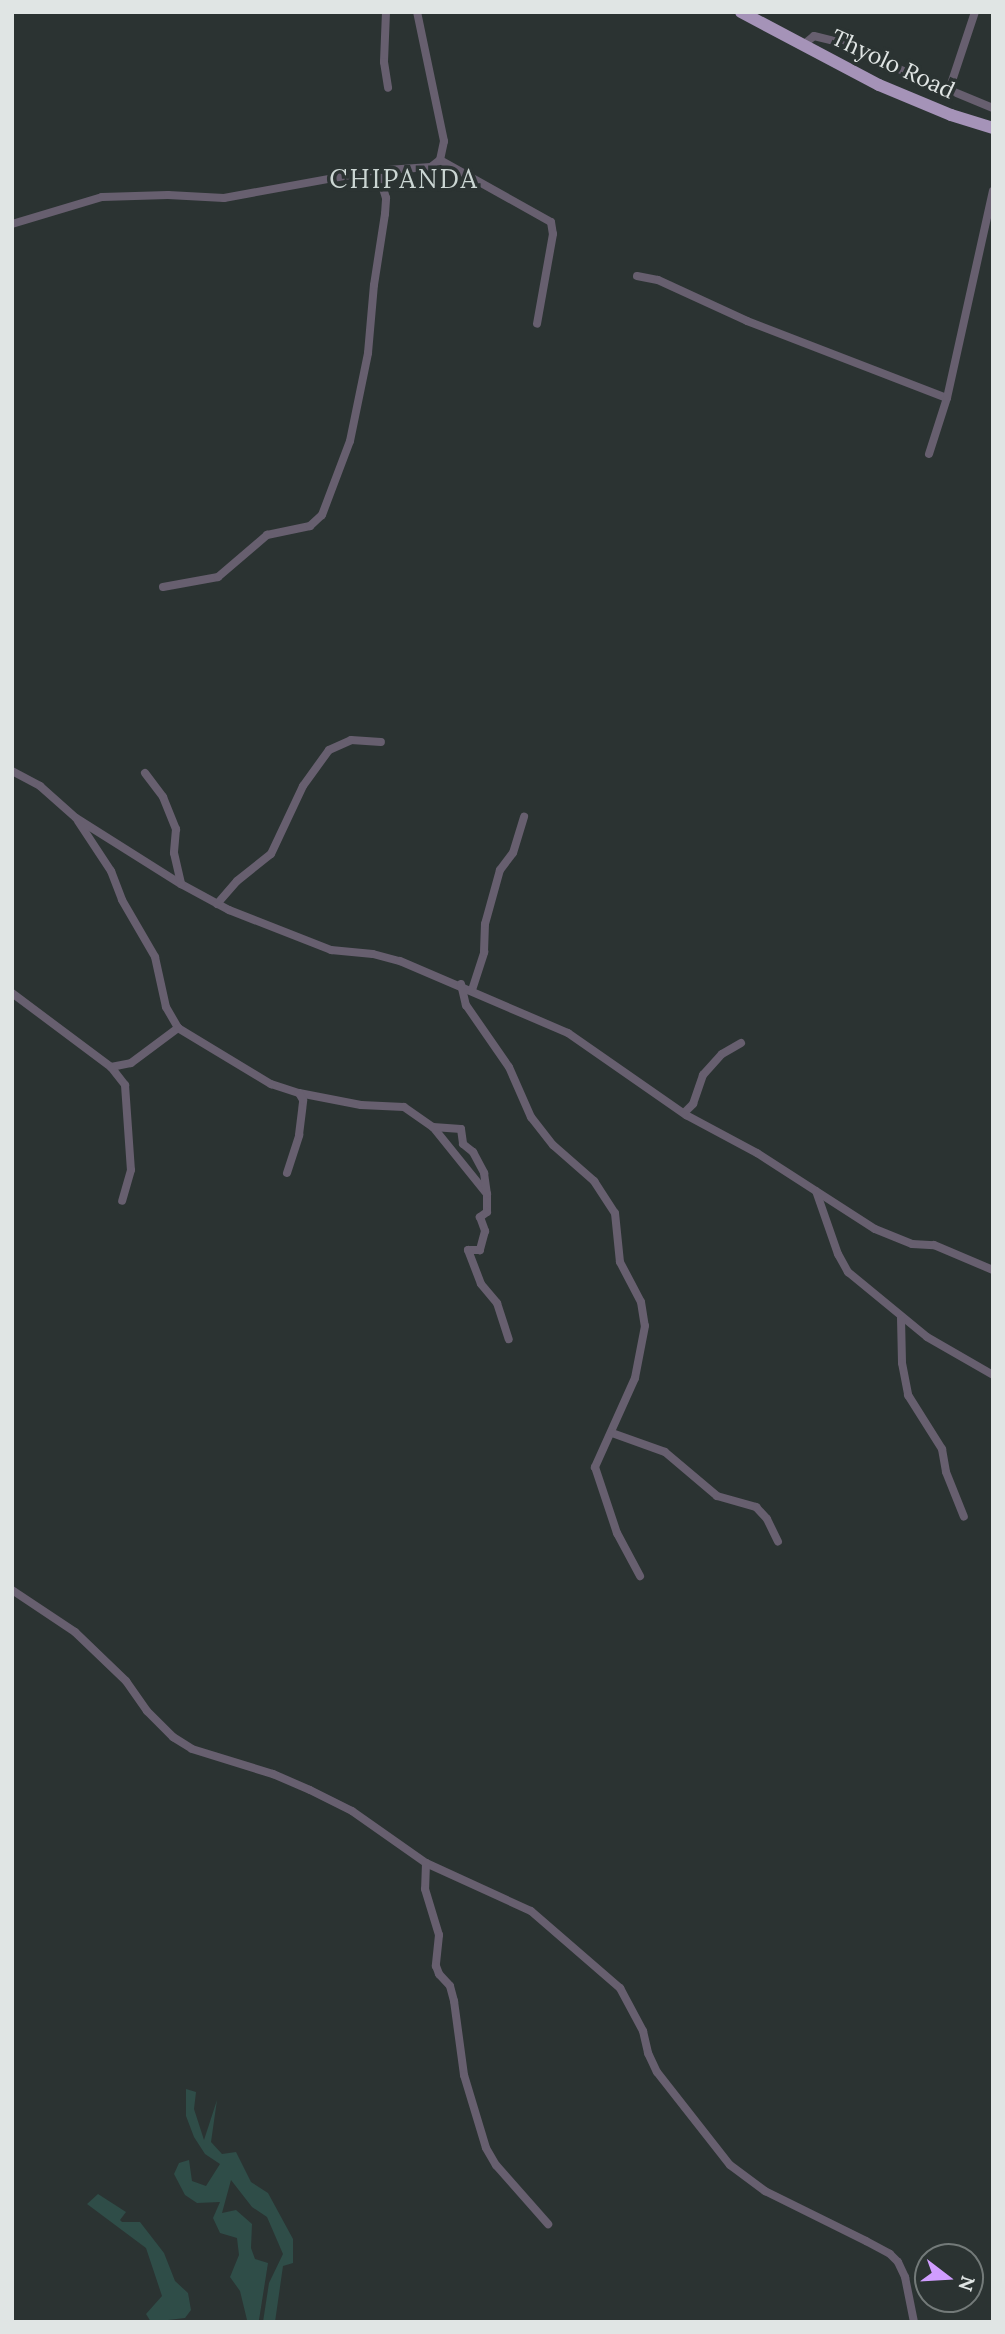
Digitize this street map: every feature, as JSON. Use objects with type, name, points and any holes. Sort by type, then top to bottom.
[{"type":"highway","name":"Thyolo Road","points":[[741,12],[879,85],[951,115],[993,128]]},
{"type":"street","points":[[386,12],[384,62],[388,88]]},
{"type":"street","points":[[12,221],[22,222],[102,197],[169,195],[224,198],[378,171],[431,167],[440,160],[444,141],[443,125],[417,12]]},
{"type":"street","points":[[949,90],[975,12]]},
{"type":"street","points":[[803,45],[814,36],[847,44],[993,108]]},
{"type":"street","points":[[440,160],[551,222],[553,234],[537,324]]},
{"type":"street","points":[[163,587],[218,577],[267,535],[310,526],[322,515],[350,441],[368,353],[386,198],[378,171]]},
{"type":"street","points":[[929,454],[947,398],[993,191]]},
{"type":"street","points":[[637,276],[658,281],[747,321],[947,398]]},
{"type":"street","points":[[217,904],[237,881],[271,854],[303,786],[329,750],[351,740],[381,742]]},
{"type":"street","points":[[12,771],[40,786],[76,818],[217,904],[313,944],[400,961],[461,984],[583,1040],[684,1113],[757,1153],[895,1238],[912,1244],[934,1245],[993,1270]]},
{"type":"street","points":[[145,772],[163,797],[176,829],[174,853],[181,884]]},
{"type":"street","points":[[472,990],[484,952],[485,924],[500,870],[513,853],[524,817]]},
{"type":"street","points":[[76,818],[111,871],[122,900],[155,957],[166,1007],[178,1028],[253,1075],[299,1093],[360,1105],[404,1107],[433,1127],[487,1194]]},
{"type":"street","points":[[461,984],[466,1005],[509,1067],[531,1116],[553,1145],[594,1181],[615,1213],[620,1262],[641,1302],[645,1326],[635,1378],[612,1433],[596,1460],[596,1475],[617,1532],[640,1576]]},
{"type":"street","points":[[12,993],[111,1068],[125,1085],[131,1170],[122,1201]]},
{"type":"street","points":[[111,1068],[131,1063],[178,1028]]},
{"type":"street","points":[[684,1113],[693,1104],[703,1075],[722,1054],[741,1042]]},
{"type":"street","points":[[287,1173],[299,1135],[303,1100],[299,1093]]},
{"type":"street","points":[[433,1127],[461,1129],[463,1144],[473,1152],[484,1173],[487,1213],[480,1217],[485,1231],[480,1250],[468,1250],[481,1284],[496,1303],[509,1339]]},
{"type":"street","points":[[816,1191],[843,1265],[901,1318],[927,1337],[993,1375]]},
{"type":"street","points":[[901,1318],[902,1363],[908,1395],[942,1449],[946,1472],[964,1517]]},
{"type":"street","points":[[612,1433],[670,1455],[717,1496],[756,1507],[767,1519],[778,1542]]},
{"type":"street","points":[[12,1590],[75,1632],[126,1681],[147,1711],[173,1737],[192,1749],[273,1774],[352,1811],[426,1863],[531,1911],[606,1974],[626,1998],[643,2031],[657,2073],[710,2143],[747,2180],[890,2254],[905,2277],[914,2322]]},
{"type":"street","points":[[426,1863],[425,1889],[439,1935],[436,1966],[439,1974],[450,1986],[464,2075],[486,2148],[496,2165],[548,2224]]},
{"type":"green space","points":[[186,2089],[196,2092],[194,2109],[204,2140],[217,2100],[211,2142],[222,2154],[236,2152],[251,2182],[268,2193],[293,2239],[293,2263],[283,2266],[275,2322],[263,2322],[269,2283],[283,2254],[267,2217],[252,2207],[231,2180],[222,2213],[236,2210],[252,2224],[251,2248],[255,2259],[268,2263],[259,2320],[247,2320],[240,2291],[230,2277],[239,2255],[237,2238],[220,2233],[213,2218],[220,2202],[197,2203],[185,2195],[174,2174],[179,2163],[189,2160],[192,2181],[206,2186],[220,2164],[205,2154],[194,2137],[186,2116]]},
{"type":"green space","points":[[98,2194],[126,2212],[120,2220],[122,2222],[140,2222],[164,2253],[175,2281],[188,2293],[191,2310],[185,2318],[151,2322],[146,2314],[162,2296],[146,2248],[87,2204]]},
{"type":"district","name":"CHIPANDA","points":[[404,179]]}]
